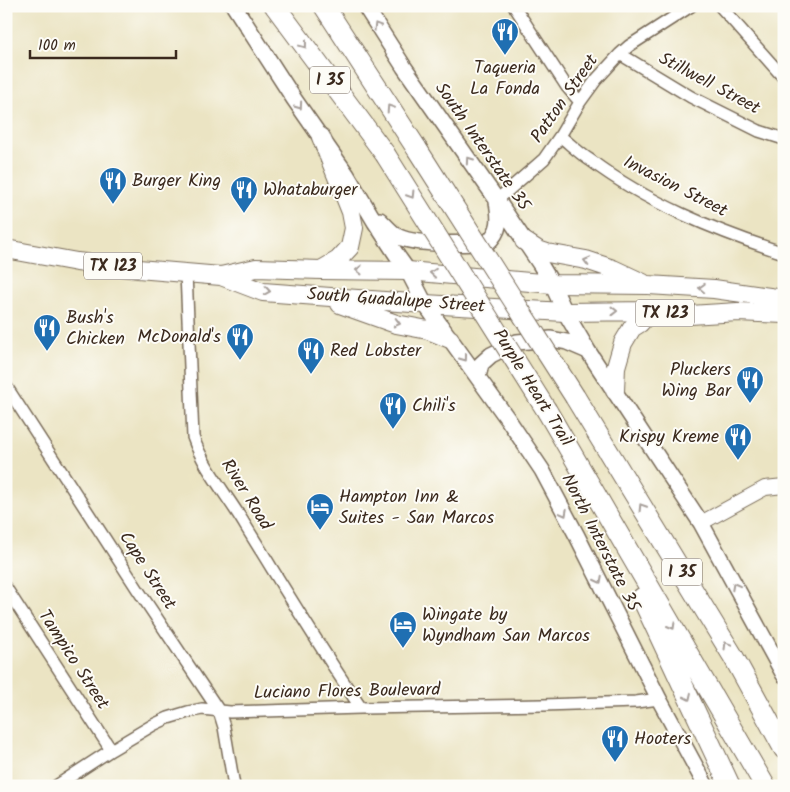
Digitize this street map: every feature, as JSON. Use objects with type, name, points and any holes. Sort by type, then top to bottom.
[{"type":"highway","name":"Purple Heart Trail","points":[[276,6],[385,154],[547,411],[765,786]]},
{"type":"highway","name":"Purple Heart Trail","points":[[324,6],[575,397],[740,669],[784,749]]},
{"type":"highway","points":[[586,478],[730,786]]},
{"type":"highway","points":[[740,669],[784,732]]},
{"type":"main road","points":[[234,6],[288,91],[347,175],[408,271],[425,304]]},
{"type":"main road","name":"South Interstate 35","points":[[365,6],[404,67],[524,241],[552,284],[565,312]]},
{"type":"main road","points":[[321,138],[351,212],[354,228],[350,247],[338,260],[321,270]]},
{"type":"main road","points":[[368,210],[397,236],[427,242],[487,243],[494,238],[498,228],[497,200]]},
{"type":"main road","points":[[524,241],[538,250],[547,253],[586,260],[613,268],[648,285]]},
{"type":"main road","name":"South Guadalupe Street","points":[[7,251],[77,262],[221,276],[263,292],[565,312],[650,311],[690,315],[738,312],[784,314]]},
{"type":"main road","name":"South Guadalupe Street","points":[[221,276],[256,268],[408,271],[552,284],[648,285],[714,289],[784,299]]},
{"type":"main road","points":[[318,296],[396,324],[428,330],[450,339]]},
{"type":"main road","name":"North Interstate 35","points":[[425,304],[542,470],[659,699],[706,786]]},
{"type":"main road","points":[[615,391],[616,367],[624,343],[632,328],[640,323],[650,311]]},
{"type":"main road","points":[[565,312],[588,351],[701,523],[784,675]]},
{"type":"main road","points":[[478,378],[481,364],[491,354],[517,342],[551,339],[567,342],[588,351]]},
{"type":"street","points":[[514,6],[567,87],[580,102]]},
{"type":"street","name":"Patton Street","points":[[497,200],[544,159],[580,102],[596,80],[620,54],[629,46],[690,6]]},
{"type":"street","points":[[720,6],[784,78]]},
{"type":"street","name":"Stillwell Street","points":[[620,54],[691,97],[759,131],[784,140]]},
{"type":"street","name":"Invasion Street","points":[[560,136],[589,160],[617,179],[663,205],[754,244],[784,253]]},
{"type":"street","name":"River Road","points":[[186,273],[193,437],[199,452],[319,645],[361,708]]},
{"type":"street","name":"Cape Street","points":[[6,386],[218,711],[224,727],[234,786]]},
{"type":"street","points":[[701,523],[765,488],[784,486]]},
{"type":"street","name":"Tampico Street","points":[[6,588],[111,750]]},
{"type":"street","name":"Luciano Flores Boulevard","points":[[56,786],[153,725],[168,718],[202,709],[230,712],[543,705],[636,702],[659,699]]},
{"type":"place","name":"Taqueria La Fonda","points":[[505,56]]},
{"type":"place","name":"Burger King","points":[[113,205]]},
{"type":"place","name":"Whataburger","points":[[244,214]]},
{"type":"place","name":"Bush's Chicken","points":[[47,352]]},
{"type":"place","name":"McDonald's","points":[[240,361]]},
{"type":"place","name":"Red Lobster","points":[[311,375]]},
{"type":"place","name":"Pluckers Wing Bar","points":[[750,404]]},
{"type":"place","name":"Chili's","points":[[393,430]]},
{"type":"place","name":"Krispy Kreme","points":[[738,461]]},
{"type":"place","name":"Hampton Inn & Suites - San Marcos","points":[[320,531]]},
{"type":"place","name":"Wingate by Wyndham San Marcos","points":[[403,649]]},
{"type":"place","name":"Hooters","points":[[615,763]]}]
